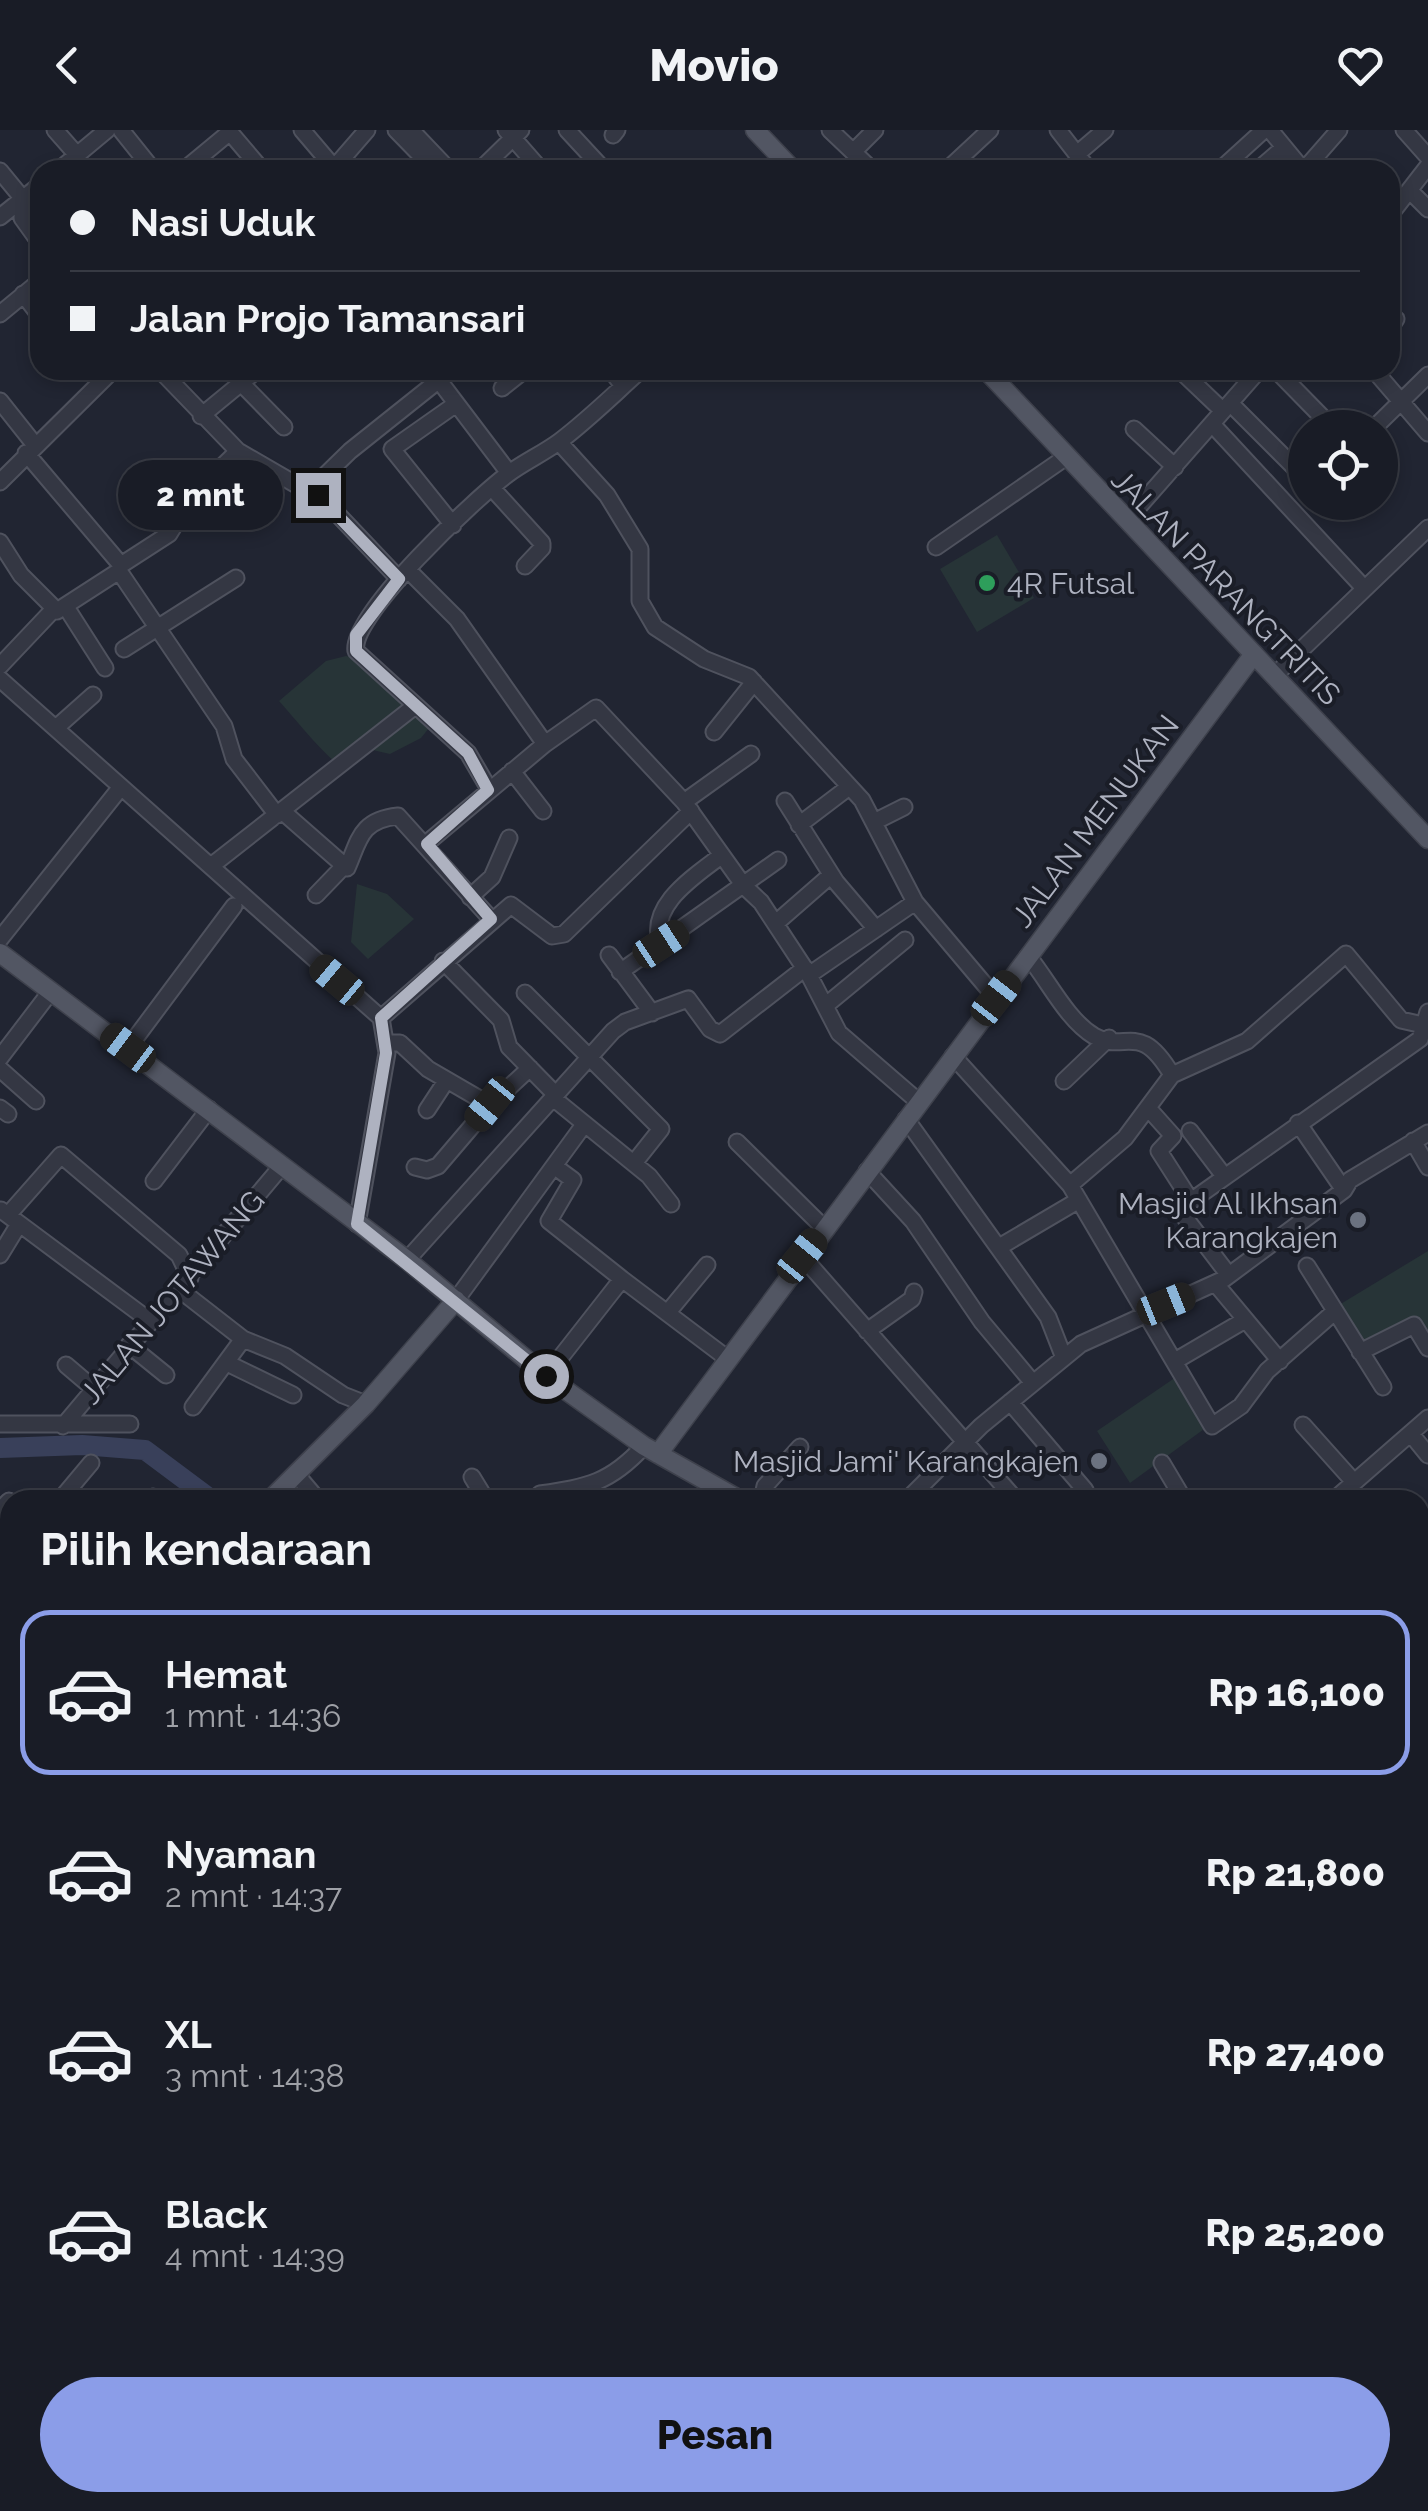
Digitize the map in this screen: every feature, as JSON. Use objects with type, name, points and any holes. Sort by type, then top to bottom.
[{"type":"main road","points":[[756,130],[783,160]]},
{"type":"main road","name":"JALAN PARANGTRITIS","points":[[995,380],[1426,832]]},
{"type":"main road","name":"JALAN MENUKAN","points":[[651,1450],[728,1359],[1254,654]]},
{"type":"main road","points":[[0,953],[407,1260],[546,1376],[651,1450],[721,1490]]},
{"type":"main road","points":[[280,1490],[366,1404],[456,1300]]},
{"type":"street","points":[[55,130],[77,155]]},
{"type":"street","points":[[71,160],[108,130]]},
{"type":"street","points":[[121,130],[145,160]]},
{"type":"street","points":[[302,130],[327,160]]},
{"type":"street","points":[[343,160],[368,130]]},
{"type":"street","points":[[396,130],[425,160]]},
{"type":"street","points":[[411,130],[440,160]]},
{"type":"street","points":[[490,160],[514,135],[531,130]]},
{"type":"street","points":[[567,130],[595,160]]},
{"type":"street","points":[[830,130],[863,160]]},
{"type":"street","points":[[854,151],[875,130]]},
{"type":"street","points":[[958,160],[990,130]]},
{"type":"street","points":[[1058,130],[1082,160]]},
{"type":"street","points":[[1077,154],[1105,130]]},
{"type":"street","points":[[1232,160],[1267,130],[1293,160]]},
{"type":"street","points":[[1312,160],[1339,130]]},
{"type":"street","points":[[1404,130],[1428,156]]},
{"type":"street","points":[[196,160],[229,131],[254,160]]},
{"type":"street","points":[[497,160],[514,135]]},
{"type":"street","points":[[514,135],[533,160]]},
{"type":"street","points":[[1269,160],[1282,149]]},
{"type":"street","points":[[1400,203],[1428,166]]},
{"type":"street","points":[[0,171],[23,200],[22,218],[30,229]]},
{"type":"street","points":[[1410,191],[1428,209]]},
{"type":"street","points":[[0,217],[30,194]]},
{"type":"street","points":[[0,314],[30,288]]},
{"type":"street","points":[[22,294],[30,304]]},
{"type":"street","points":[[1393,410],[1428,375]]},
{"type":"street","points":[[0,482],[102,380]]},
{"type":"street","points":[[169,380],[238,451],[326,502],[456,619],[545,744]]},
{"type":"street","points":[[202,416],[246,380]]},
{"type":"street","points":[[309,491],[429,380]]},
{"type":"street","points":[[439,380],[509,473]]},
{"type":"street","points":[[502,388],[511,380]]},
{"type":"street","points":[[488,790],[470,756],[354,646],[356,635],[404,574],[453,524],[509,473],[559,442],[627,380]]},
{"type":"street","points":[[1190,380],[1222,412],[1288,464]]},
{"type":"street","points":[[1128,520],[1250,380]]},
{"type":"street","points":[[1286,380],[1315,410]]},
{"type":"street","points":[[1383,380],[1428,432]]},
{"type":"street","points":[[241,384],[284,427]]},
{"type":"street","points":[[0,401],[30,449],[120,568],[224,726],[234,759],[280,813],[343,867]]},
{"type":"street","points":[[453,524],[392,448],[456,404]]},
{"type":"street","points":[[1222,412],[1288,503]]},
{"type":"street","points":[[1134,429],[1175,468]]},
{"type":"street","points":[[559,442],[614,505],[640,549],[640,601],[656,627],[704,658],[743,672],[754,682],[850,787],[874,822],[916,902],[996,998]]},
{"type":"street","points":[[0,666],[60,608],[169,534],[199,488],[238,451]]},
{"type":"street","points":[[936,547],[1066,457]]},
{"type":"street","points":[[158,480],[186,508]]},
{"type":"street","points":[[492,488],[542,543],[525,566]]},
{"type":"street","points":[[1303,520],[1364,588]]},
{"type":"street","points":[[1274,676],[1428,528]]},
{"type":"street","points":[[0,542],[21,575],[60,608],[106,668]]},
{"type":"street","points":[[124,649],[236,578]]},
{"type":"street","points":[[197,688],[212,678]]},
{"type":"street","points":[[0,679],[386,1015],[392,1043],[357,1224]]},
{"type":"street","points":[[714,732],[754,682]]},
{"type":"street","points":[[57,727],[92,695]]},
{"type":"street","points":[[211,866],[415,706]]},
{"type":"street","points":[[427,844],[512,770],[596,708],[688,806],[744,886],[776,923],[845,1040],[920,1103]]},
{"type":"street","points":[[386,1015],[491,919],[516,904],[552,936],[564,934],[688,806],[751,754]]},
{"type":"street","points":[[512,770],[543,811]]},
{"type":"street","points":[[0,939],[121,787]]},
{"type":"street","points":[[798,824],[850,787]]},
{"type":"street","points":[[784,801],[831,875],[876,930]]},
{"type":"street","points":[[874,822],[904,807]]},
{"type":"street","points":[[316,895],[343,867],[350,866],[352,847],[363,831],[393,816],[427,844],[491,919]]},
{"type":"street","points":[[470,897],[492,877],[509,838]]},
{"type":"street","points":[[661,944],[658,928],[666,904],[722,855]]},
{"type":"street","points":[[620,972],[778,860]]},
{"type":"street","points":[[776,923],[831,875]]},
{"type":"street","points":[[407,1260],[618,1026],[688,999],[710,1029],[720,1034],[916,902]]},
{"type":"street","points":[[128,1048],[234,906]]},
{"type":"street","points":[[826,1006],[905,940]]},
{"type":"street","points":[[1001,1246],[1074,1193],[1125,1138],[1172,1076],[1246,1042],[1346,954],[1401,1020],[1425,1030]]},
{"type":"street","points":[[609,955],[652,1013]]},
{"type":"street","points":[[1028,956],[1084,1028],[1098,1038],[1134,1038],[1160,1054],[1172,1076]]},
{"type":"street","points":[[443,961],[500,1020],[509,1047],[555,1097],[584,1126],[634,1163],[671,1204]]},
{"type":"street","points":[[0,1058],[51,991]]},
{"type":"street","points":[[525,993],[662,1132],[634,1163]]},
{"type":"street","points":[[1280,1361],[1245,1320],[1183,1215],[1192,1201],[1224,1176],[1425,1030]]},
{"type":"street","points":[[1064,1081],[1109,1038]]},
{"type":"street","points":[[392,1043],[446,1081],[490,1104]]},
{"type":"street","points":[[954,1056],[1074,1193],[1148,1312],[1212,1426],[1241,1406],[1280,1361],[1333,1312]]},
{"type":"street","points":[[416,1166],[426,1170],[438,1166],[490,1104],[530,1068]]},
{"type":"street","points":[[0,1069],[36,1101]]},
{"type":"street","points":[[427,1110],[446,1081]]},
{"type":"street","points":[[1148,1108],[1173,1136],[1159,1151],[1192,1201]]},
{"type":"street","points":[[154,1181],[209,1109]]},
{"type":"street","points":[[906,1119],[1001,1246],[1048,1317],[1064,1358]]},
{"type":"street","points":[[1298,1123],[1344,1190]]},
{"type":"street","points":[[456,1300],[584,1126]]},
{"type":"street","points":[[1190,1132],[1224,1176]]},
{"type":"street","points":[[917,1490],[964,1442],[1080,1344],[1222,1279],[1344,1190],[1366,1168],[1420,1137],[1428,1168]]},
{"type":"street","points":[[737,1142],[824,1228]]},
{"type":"street","points":[[3,1245],[9,1216],[61,1156],[179,1255],[185,1284],[242,1339],[276,1352],[344,1396],[366,1404]]},
{"type":"street","points":[[554,1166],[573,1180],[549,1221],[728,1359]]},
{"type":"street","name":"JALAN JOTAWANG","points":[[64,1426],[282,1167]]},
{"type":"street","points":[[867,1171],[913,1220],[982,1322],[1033,1384]]},
{"type":"street","points":[[9,1216],[150,1321]]},
{"type":"street","points":[[802,1256],[1007,1490]]},
{"type":"street","points":[[669,1311],[707,1265]]},
{"type":"street","points":[[1307,1266],[1383,1388]]},
{"type":"street","points":[[546,1376],[622,1279]]},
{"type":"street","points":[[867,1331],[912,1299],[914,1292]]},
{"type":"street","points":[[1176,1361],[1245,1320]]},
{"type":"street","points":[[1360,1352],[1414,1325],[1428,1348]]},
{"type":"street","points":[[193,1407],[242,1339]]},
{"type":"street","points":[[130,1345],[166,1375]]},
{"type":"street","points":[[261,1380],[276,1352]]},
{"type":"street","points":[[227,1363],[292,1395]]},
{"type":"street","points":[[66,1365],[94,1388]]},
{"type":"street","points":[[1010,1402],[1085,1490]]},
{"type":"street","points":[[1345,1490],[1428,1418]]},
{"type":"street","points":[[0,1424],[130,1424]]},
{"type":"street","points":[[1302,1425],[1354,1482]]},
{"type":"street","points":[[1411,1434],[1428,1455]]},
{"type":"street","points":[[765,1490],[800,1448]]},
{"type":"street","points":[[574,1490],[591,1486],[651,1450]]},
{"type":"street","points":[[1162,1463],[1173,1490]]},
{"type":"street","points":[[69,1490],[92,1464]]},
{"type":"street","points":[[296,1474],[310,1490]]},
{"type":"street","points":[[472,1477],[480,1490]]},
{"type":"shaded area","name":"4R Futsal","points":[[997,535],[1034,598],[977,632],[940,569]]},
{"type":"shaded area","points":[[346,656],[357,658],[429,728],[421,738],[390,754],[364,748],[339,764],[318,745],[279,701],[326,661]]},
{"type":"shaded area","points":[[357,884],[387,894],[414,919],[368,959],[351,942]]},
{"type":"shaded area","points":[[1428,1251],[1428,1339],[1415,1321],[1361,1351],[1334,1308]]},
{"type":"shaded area","points":[[1182,1373],[1211,1424],[1130,1483],[1097,1431]]},
{"type":"waterway","points":[[0,1448],[82,1445],[145,1450],[199,1490]]},
{"type":"place","name":"4R Futsal","points":[[987,583]]},
{"type":"place","name":"Masjid Al Ikhsan Karangkajen","points":[[1358,1220]]},
{"type":"place","name":"Masjid Jami' Karangkajen","points":[[1099,1461]]},
{"type":"route","points":[[318,495],[399,579],[356,635],[356,651],[468,753],[488,790],[427,844],[491,919],[381,1018],[387,1038],[386,1053],[357,1224],[407,1260],[546,1376]]}]
